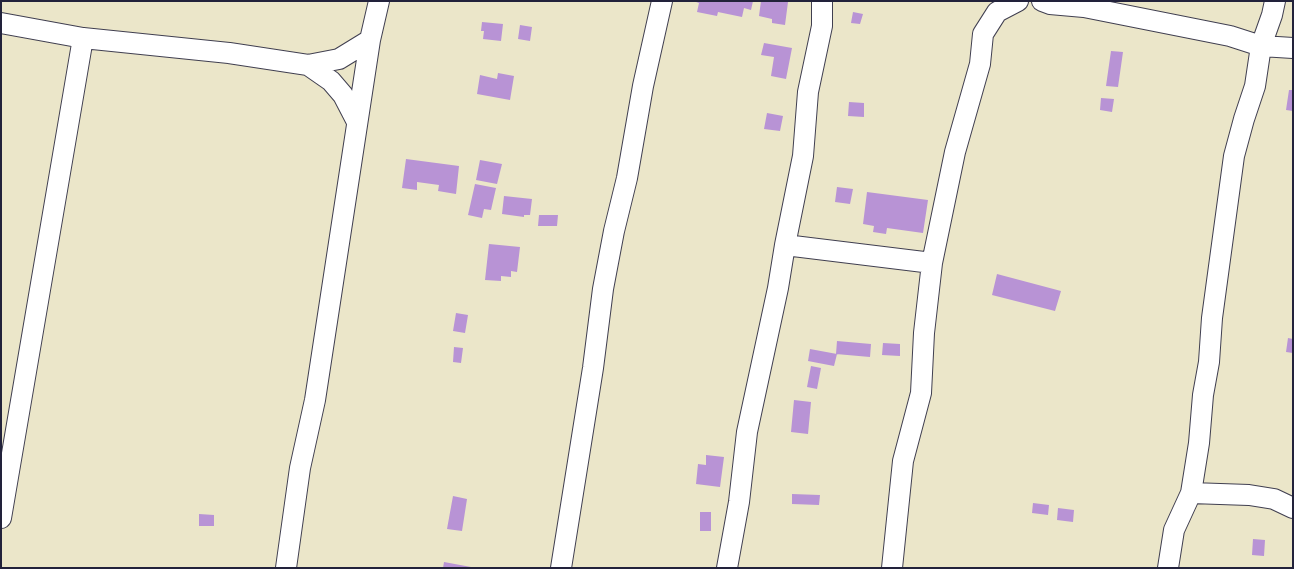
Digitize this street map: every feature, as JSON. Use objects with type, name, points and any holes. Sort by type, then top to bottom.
[{"type":"street","points":[[286,568],[300,468],[315,400],[370,40],[379,1]]},
{"type":"street","points":[[560,568],[593,368],[603,289],[614,231],[627,178],[643,86],[662,1]]},
{"type":"street","points":[[727,568],[739,502],[747,432],[778,288],[803,156],[808,92],[822,26],[822,1]]},
{"type":"street","points":[[892,568],[903,461],[921,394],[924,333],[932,263],[955,152],[980,64],[983,34],[997,12],[1018,1]]},
{"type":"street","points":[[1042,1],[1050,4],[1084,8],[1223,34],[1261,46],[1293,48]]},
{"type":"street","points":[[1168,568],[1174,530],[1192,493],[1199,443],[1203,395],[1209,362],[1212,318],[1234,156],[1255,86],[1261,46],[1272,15],[1274,1]]},
{"type":"street","points":[[1,23],[83,38],[228,53],[308,65],[339,59],[370,40]]},
{"type":"street","points":[[1,518],[83,38]]},
{"type":"street","points":[[308,65],[332,81],[343,95],[357,122]]},
{"type":"street","points":[[785,246],[932,263]]},
{"type":"street","points":[[1192,493],[1249,495],[1274,500],[1293,508]]},
{"type":"building","points":[[693,1],[753,1],[751,10],[744,8],[742,17],[718,12],[717,16],[697,12],[699,3]]},
{"type":"building","points":[[761,1],[788,2],[785,25],[772,23],[772,19],[759,16]]},
{"type":"building","points":[[853,12],[863,14],[860,24],[851,23]]},
{"type":"building","points":[[482,22],[503,24],[501,41],[483,39],[484,31],[481,31]]},
{"type":"building","points":[[520,25],[532,27],[530,41],[518,39]]},
{"type":"building","points":[[764,43],[792,48],[786,79],[771,76],[774,57],[761,55]]},
{"type":"building","points":[[1111,51],[1123,52],[1118,87],[1106,86]]},
{"type":"building","points":[[498,73],[514,76],[510,100],[477,94],[480,75],[497,79]]},
{"type":"building","points":[[1289,90],[1293,90],[1293,111],[1286,110]]},
{"type":"building","points":[[1101,98],[1114,99],[1112,112],[1100,110]]},
{"type":"building","points":[[849,102],[864,103],[864,117],[848,116]]},
{"type":"building","points":[[767,113],[783,116],[780,131],[764,129]]},
{"type":"building","points":[[406,159],[459,166],[456,194],[438,191],[439,185],[417,182],[417,190],[402,188]]},
{"type":"building","points":[[480,160],[502,164],[497,184],[476,180]]},
{"type":"building","points":[[475,184],[496,188],[491,210],[484,209],[482,218],[468,215]]},
{"type":"building","points":[[837,187],[853,189],[850,204],[835,202]]},
{"type":"building","points":[[867,192],[928,200],[923,233],[887,228],[886,234],[873,232],[874,226],[863,224]]},
{"type":"building","points":[[504,196],[532,199],[530,215],[524,215],[524,217],[502,214]]},
{"type":"building","points":[[539,215],[558,215],[557,226],[538,226]]},
{"type":"building","points":[[489,244],[520,247],[517,272],[511,271],[511,277],[501,276],[501,281],[485,280]]},
{"type":"building","points":[[997,274],[1061,291],[1055,311],[992,295]]},
{"type":"building","points":[[456,313],[468,315],[465,333],[453,331]]},
{"type":"building","points":[[1288,338],[1293,339],[1293,353],[1286,352]]},
{"type":"building","points":[[837,341],[871,344],[870,357],[836,354]]},
{"type":"building","points":[[883,343],[900,344],[900,356],[882,355]]},
{"type":"building","points":[[454,347],[463,348],[461,363],[453,362]]},
{"type":"building","points":[[810,349],[837,354],[834,366],[808,361]]},
{"type":"building","points":[[811,366],[821,368],[817,389],[807,387]]},
{"type":"building","points":[[794,400],[811,402],[808,434],[791,432]]},
{"type":"building","points":[[706,455],[724,457],[720,487],[696,484],[698,464],[706,465]]},
{"type":"building","points":[[792,494],[820,495],[819,505],[792,504]]},
{"type":"building","points":[[453,496],[467,499],[462,531],[447,529]]},
{"type":"building","points":[[1033,503],[1049,505],[1048,515],[1032,513]]},
{"type":"building","points":[[1058,508],[1074,510],[1073,522],[1057,520]]},
{"type":"building","points":[[700,512],[711,512],[711,531],[700,531]]},
{"type":"building","points":[[199,514],[214,515],[214,526],[199,526]]},
{"type":"building","points":[[1253,539],[1265,540],[1264,556],[1252,555]]},
{"type":"building","points":[[444,562],[471,567],[443,568]]}]
